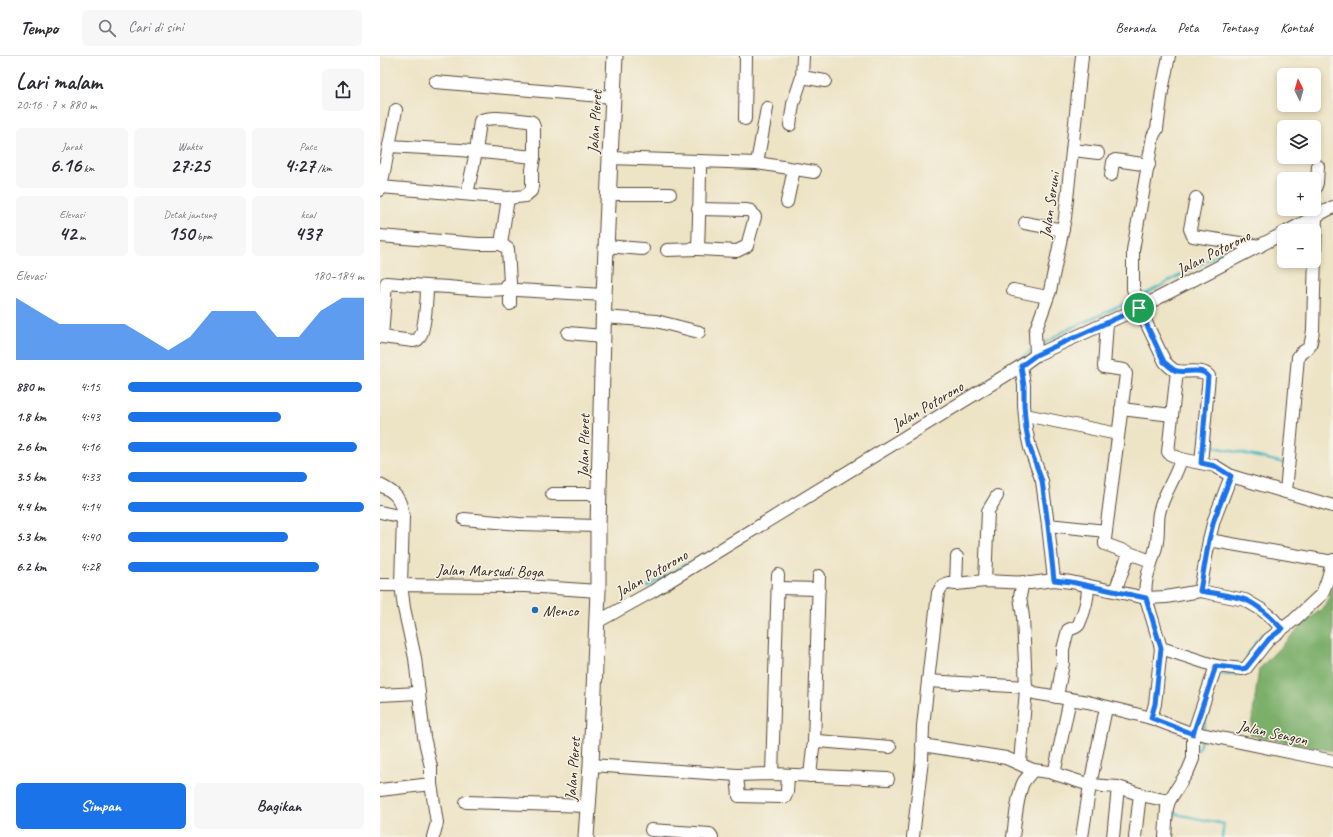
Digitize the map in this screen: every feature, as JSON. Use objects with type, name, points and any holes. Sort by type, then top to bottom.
[{"type":"main road","name":"Jalan Pleret","points":[[586,837],[591,765],[597,622],[604,295],[615,56]]},
{"type":"street","points":[[745,119],[746,56]]},
{"type":"street","points":[[790,125],[793,104],[802,77],[804,56]]},
{"type":"street","name":"Jalan Seruni","points":[[1036,355],[1035,332],[1047,297],[1063,230],[1073,150],[1082,56]]},
{"type":"street","points":[[1169,56],[1162,91],[1157,129],[1154,136],[1133,250],[1133,289],[1164,362],[1177,371],[1203,372],[1208,376],[1201,463]]},
{"type":"street","points":[[802,77],[825,81]]},
{"type":"street","points":[[435,82],[613,97]]},
{"type":"street","points":[[757,163],[767,108]]},
{"type":"street","points":[[396,110],[381,188],[513,199],[524,196],[531,191],[532,187],[534,157],[534,127],[532,122],[529,120],[480,120],[476,152],[467,194]]},
{"type":"street","points":[[389,146],[534,157]]},
{"type":"street","points":[[1073,150],[1098,153]]},
{"type":"street","points":[[610,158],[757,163],[814,172]]},
{"type":"street","points":[[1111,175],[1113,162],[1115,160],[1149,165]]},
{"type":"street","points":[[698,249],[700,162]]},
{"type":"street","points":[[1318,166],[1318,172]]},
{"type":"street","points":[[787,202],[794,169]]},
{"type":"street","points":[[609,194],[670,194]]},
{"type":"street","points":[[501,244],[508,198]]},
{"type":"street","points":[[1196,198],[1190,229],[1193,236],[1260,246]]},
{"type":"street","points":[[1321,210],[1333,207]]},
{"type":"street","points":[[667,250],[698,249],[737,251],[747,246],[754,217],[751,211],[698,209]]},
{"type":"street","points":[[1298,224],[1309,216]]},
{"type":"street","points":[[1286,492],[1298,357],[1300,352],[1308,349],[1310,346],[1313,330],[1314,216]]},
{"type":"street","points":[[1025,223],[1063,230]]},
{"type":"street","points":[[380,236],[478,244],[501,244],[508,249],[510,292]]},
{"type":"street","name":"Jalan Potorono","points":[[597,622],[652,591],[1021,366],[1036,355],[1140,307],[1277,237]]},
{"type":"street","points":[[606,246],[643,249]]},
{"type":"street","points":[[428,286],[421,335],[418,339],[413,341],[382,337],[383,282],[510,292],[604,295]]},
{"type":"street","points":[[1013,290],[1047,297]]},
{"type":"street","points":[[604,317],[656,321],[699,332]]},
{"type":"street","points":[[1107,322],[1104,367],[1124,370],[1125,372],[1105,544],[1151,560]]},
{"type":"street","points":[[568,333],[603,336]]},
{"type":"street","points":[[1021,366],[1024,386],[1026,429],[1030,448],[1042,481],[1054,580]]},
{"type":"street","points":[[1177,371],[1168,452],[1170,454],[1181,459],[1215,466],[1231,476],[1333,506]]},
{"type":"street","points":[[1121,409],[1172,415]]},
{"type":"street","points":[[1025,415],[1118,434]]},
{"type":"street","points":[[1151,718],[1155,704],[1161,648],[1144,590],[1156,546],[1160,513],[1166,494],[1178,471],[1181,459]]},
{"type":"street","points":[[1200,591],[1214,520],[1231,476]]},
{"type":"street","points":[[380,485],[397,496],[402,506],[404,517],[401,584],[404,608],[415,658],[424,737],[431,767],[431,784],[437,823],[433,837]]},
{"type":"street","points":[[552,494],[600,494]]},
{"type":"street","points":[[985,582],[988,511],[997,496]]},
{"type":"street","points":[[380,512],[404,517]]},
{"type":"street","points":[[464,519],[518,524],[598,526]]},
{"type":"street","points":[[1048,525],[1106,531]]},
{"type":"street","points":[[1161,648],[1216,666],[1242,669],[1246,668],[1269,639],[1294,620],[1322,594],[1333,561],[1209,540]]},
{"type":"street","points":[[1115,591],[1129,553]]},
{"type":"street","points":[[956,584],[957,557]]},
{"type":"street","points":[[772,774],[779,588],[778,575]]},
{"type":"street","points":[[810,776],[814,744],[819,576]]},
{"type":"street","points":[[913,837],[922,760],[928,681],[939,588],[948,583],[1031,583],[1054,580],[1146,598],[1166,597],[1200,591],[1245,600],[1262,610],[1282,629]]},
{"type":"street","points":[[1020,764],[1026,688],[1023,617],[1020,596],[1023,582]]},
{"type":"street","name":"Jalan Marsudi Boga","points":[[380,585],[526,586],[598,591]]},
{"type":"street","points":[[1057,697],[1063,663],[1063,649],[1068,630],[1074,628],[1080,623],[1084,611],[1088,586]]},
{"type":"street","points":[[779,588],[819,589]]},
{"type":"street","points":[[1165,837],[1166,813],[1169,801],[1188,771],[1193,759],[1197,733],[1216,666]]},
{"type":"street","name":"Jalan Sengon","points":[[928,681],[1026,688],[1034,693],[1088,702],[1106,708],[1151,718],[1197,733],[1333,761]]},
{"type":"street","points":[[380,695],[419,693]]},
{"type":"street","points":[[1054,774],[1070,699]]},
{"type":"street","points":[[1082,837],[1090,785],[1106,708]]},
{"type":"street","points":[[814,744],[818,741],[890,747]]},
{"type":"street","points":[[922,745],[998,756],[1033,770],[1054,774],[1090,785],[1118,787],[1169,801]]},
{"type":"street","points":[[591,765],[738,775],[772,774],[888,779]]},
{"type":"street","points":[[1013,837],[1015,818],[1021,790],[1024,782],[1033,770]]},
{"type":"street","points":[[738,775],[739,796],[776,797],[785,797],[788,775]]},
{"type":"street","points":[[380,790],[431,784]]},
{"type":"street","points":[[1113,837],[1118,787]]},
{"type":"street","points":[[1135,837],[1140,794]]},
{"type":"street","points":[[466,802],[588,806]]},
{"type":"street","points":[[651,830],[710,834],[712,837]]},
{"type":"green space","points":[[1333,583],[1333,751],[1250,735],[1259,669],[1298,629],[1326,605]]},
{"type":"waterway","points":[[1140,297],[1225,251]]},
{"type":"waterway","points":[[1040,346],[1066,330],[1125,304]]},
{"type":"waterway","points":[[1009,366],[1031,351]]},
{"type":"waterway","points":[[1210,422],[1215,447],[1284,463]]},
{"type":"waterway","points":[[647,587],[686,564]]},
{"type":"waterway","points":[[1247,656],[1262,634]]},
{"type":"waterway","points":[[1218,674],[1235,675]]},
{"type":"waterway","points":[[1203,731],[1212,697]]},
{"type":"waterway","points":[[1198,750],[1202,738]]},
{"type":"waterway","points":[[1171,813],[1224,824],[1222,837]]},
{"type":"place","name":"Menco","points":[[535,610]]},
{"type":"route","points":[[1139,308],[1164,362],[1177,371],[1203,372],[1207,374],[1209,380],[1201,463],[1215,466],[1231,476],[1214,520],[1200,591],[1245,600],[1262,610],[1282,629],[1269,639],[1246,668],[1242,669],[1216,666],[1193,734],[1151,718],[1155,704],[1159,676],[1161,648],[1146,598],[1061,580],[1054,580],[1042,481],[1030,448],[1026,429],[1024,386],[1021,366],[1036,355],[1139,308]]}]
